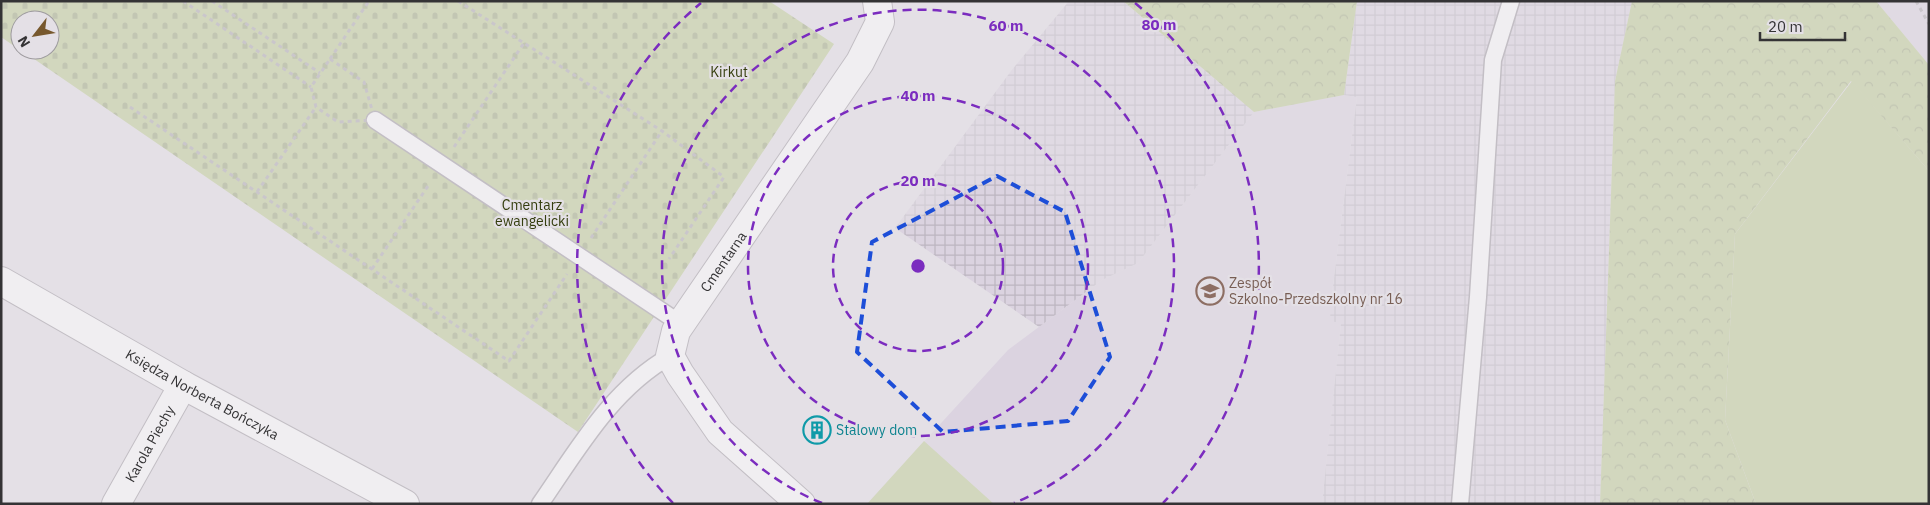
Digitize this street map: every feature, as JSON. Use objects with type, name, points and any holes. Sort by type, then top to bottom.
[{"type":"street","name":"Cmentarna","points":[[670,356],[676,331],[860,62],[880,22],[878,1]]},
{"type":"street","name":"Księdza Norberta Bończyka","points":[[1,281],[183,385],[405,504]]},
{"type":"street","points":[[670,356],[680,374],[720,432],[801,504]]},
{"type":"street","name":"Karola Piechy","points":[[116,504],[183,385]]},
{"type":"lane","points":[[1460,504],[1478,297],[1493,60],[1511,1]]},
{"type":"lane","points":[[375,120],[681,324]]},
{"type":"lane","points":[[540,504],[605,412],[628,385],[650,367],[670,356]]},
{"type":"path","points":[[183,1],[311,87],[316,107],[338,122],[375,120],[364,82],[330,59]]},
{"type":"path","points":[[212,1],[320,74]]},
{"type":"path","points":[[311,87],[369,1]]},
{"type":"path","points":[[458,1],[662,131],[724,177],[669,259]]},
{"type":"path","points":[[1916,1],[1929,24]]},
{"type":"path","points":[[130,107],[509,361],[662,131]]},
{"type":"path","points":[[257,192],[316,107]]},
{"type":"highlighted area","points":[[997,176],[1065,212],[1110,357],[1068,421],[943,432],[857,352],[872,242]]},
{"type":"shaded area","points":[[1069,1],[1123,1],[1254,112],[1138,263],[1102,280],[1039,327],[895,228],[1011,71]]},
{"type":"shaded area","points":[[1357,1],[1632,1],[1615,81],[1600,504],[1322,504],[1341,323],[1330,321],[1331,302],[1357,97],[1344,95]]},
{"type":"shaded area","points":[[1876,1],[1929,1],[1929,65]]},
{"type":"shaded area","name":"Zespół Szkolno-Przedszkolny nr 16","points":[[1344,95],[1357,96],[1331,301],[1341,322],[1322,504],[867,504],[1008,350],[1102,280],[1138,263],[1254,112]]},
{"type":"green space","name":"Cmentarz ewangelicki","points":[[1,1],[769,1],[834,44],[578,432],[36,60],[60,60],[60,10],[10,10],[10,43],[1,37]]},
{"type":"green space","points":[[1123,1],[1357,1],[1344,95],[1254,112]]},
{"type":"green space","points":[[1632,1],[1876,1],[1929,65],[1929,171],[1851,81],[1735,234],[1725,420],[1756,504],[1600,504],[1615,81]]},
{"type":"green space","points":[[1852,81],[1929,171],[1929,504],[1756,504],[1725,420],[1735,234]]},
{"type":"green space","points":[[924,441],[994,504],[867,504]]},
{"type":"place","name":"Zespół Szkolno-Przedszkolny nr 16","points":[[1210,291]]},
{"type":"place","name":"Stalowy dom","points":[[817,430]]},
{"type":"park label","name":"Kirkut","points":[[729,72]]}]
